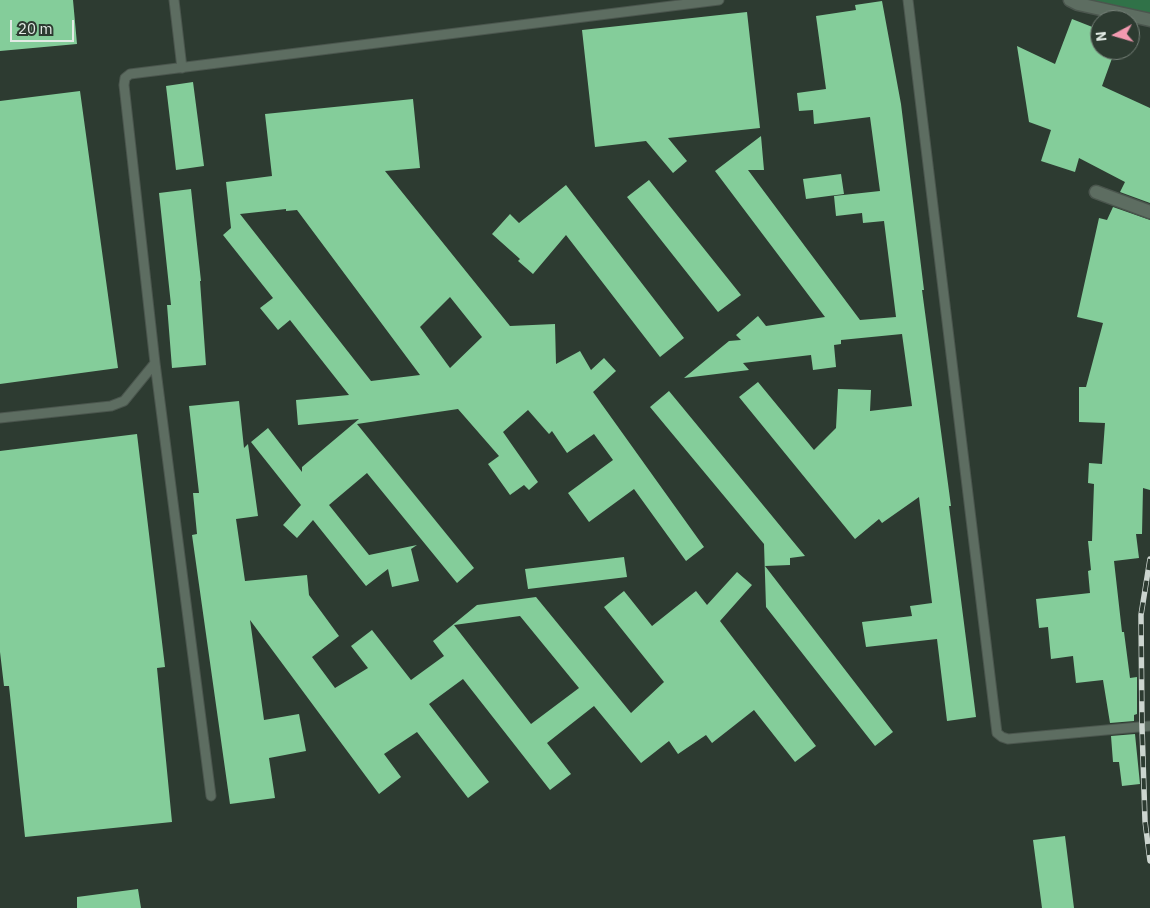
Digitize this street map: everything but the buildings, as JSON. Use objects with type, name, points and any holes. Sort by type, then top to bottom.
[{"type":"street","points":[[1070,0],[1078,4],[1150,20]]},
{"type":"street","points":[[1096,192],[1150,212]]},
{"type":"lane","points":[[174,0],[182,68]]},
{"type":"lane","points":[[210,796],[155,363],[124,85],[125,78],[130,74],[719,0]]},
{"type":"lane","points":[[908,0],[997,732],[1002,737],[1008,739],[1150,726]]},
{"type":"lane","points":[[0,418],[111,406],[124,401],[155,363]]},
{"type":"green space","points":[[1070,0],[1150,0],[1150,20],[1140,18],[1140,10],[1110,10]]},
{"type":"railway","points":[[1150,559],[1141,615],[1145,821],[1150,861]]}]
